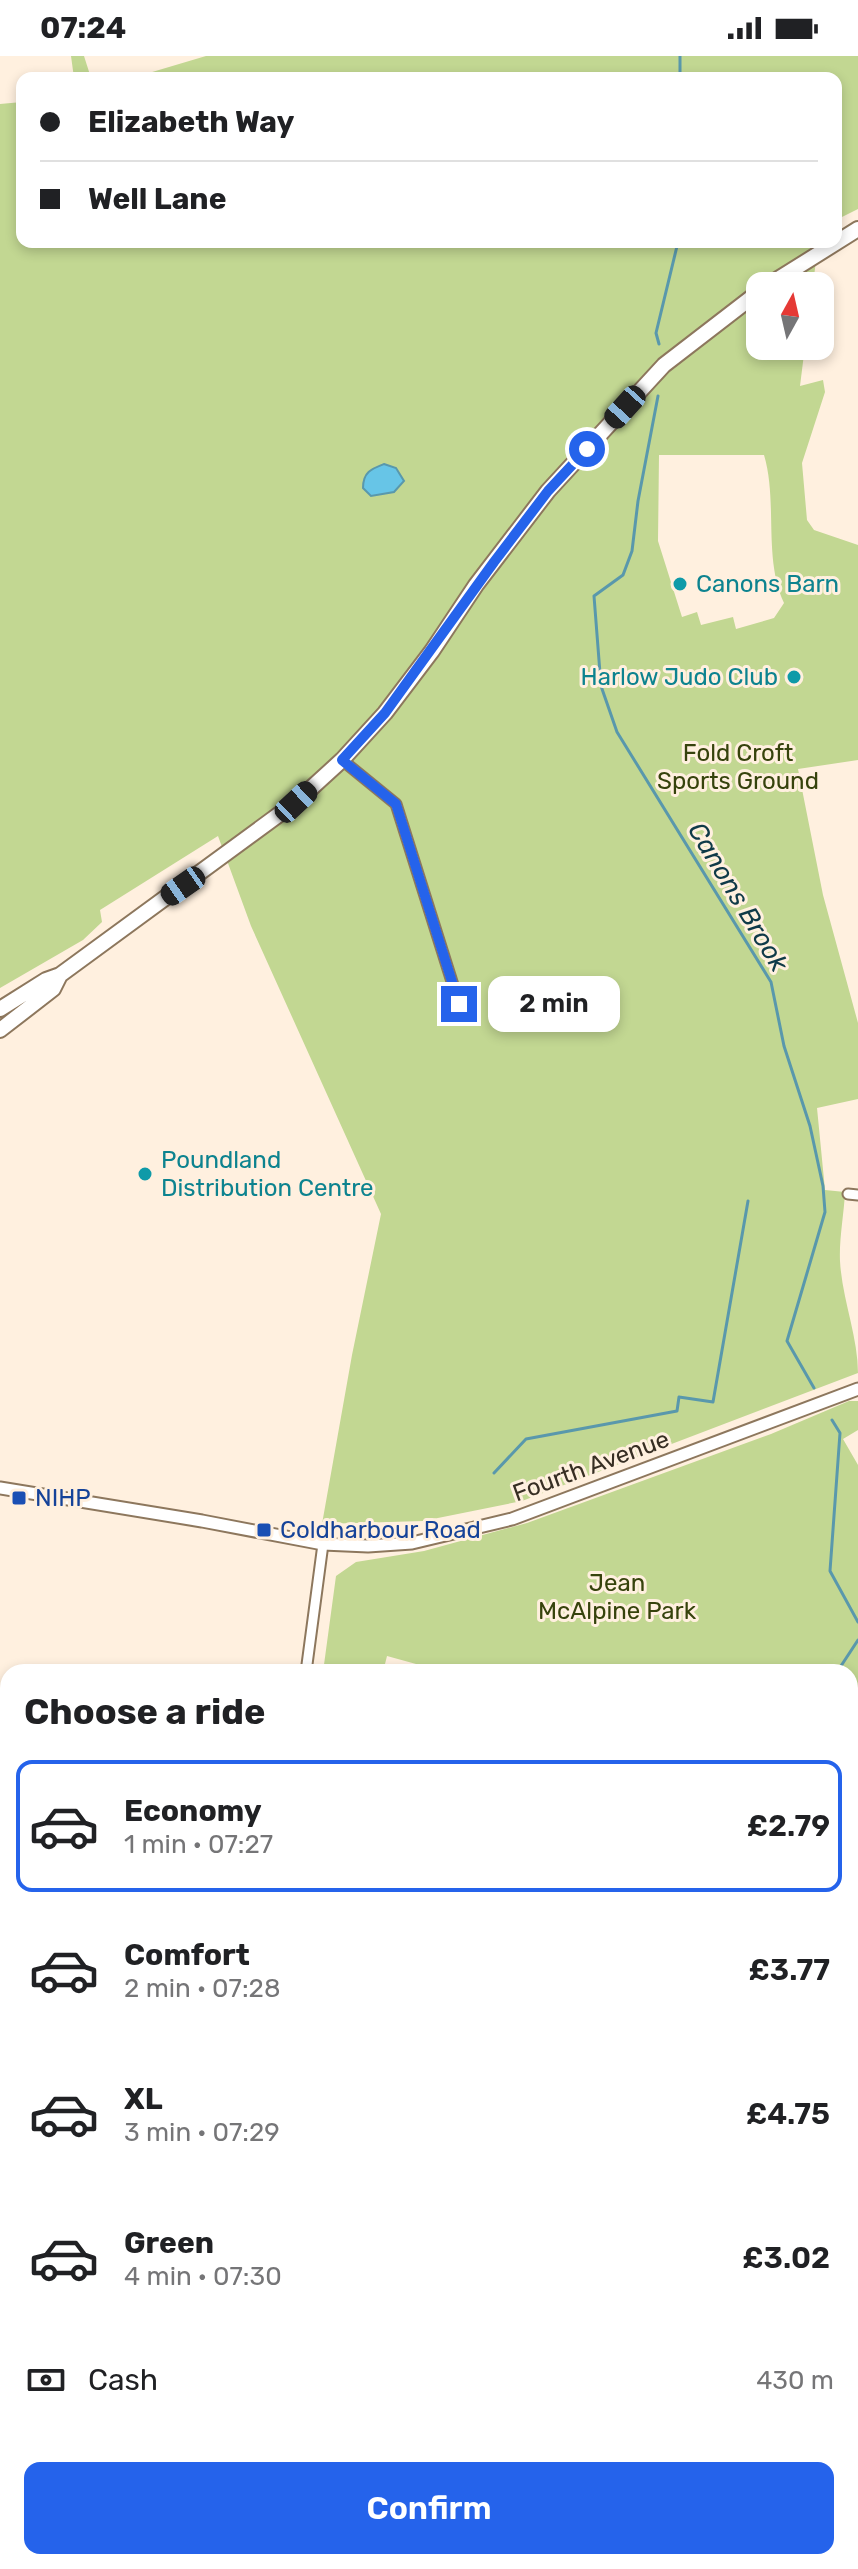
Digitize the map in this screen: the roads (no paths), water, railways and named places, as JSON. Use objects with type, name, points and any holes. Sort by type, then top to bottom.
[{"type":"main road","points":[[789,272],[828,248]]},
{"type":"main road","points":[[0,1009],[46,980],[60,975],[296,802],[342,760],[385,713],[476,585],[548,491],[664,365],[746,302]]},
{"type":"main road","points":[[0,1030],[53,989],[60,975]]},
{"type":"street","points":[[342,760],[396,804],[459,1004]]},
{"type":"street","name":"Fourth Avenue","points":[[0,1488],[323,1544],[368,1546],[425,1542],[512,1519],[858,1389]]},
{"type":"street","points":[[307,1664],[323,1544]]},
{"type":"water","points":[[384,464],[396,468],[404,481],[394,492],[371,496],[363,488],[364,478]]},
{"type":"waterway","name":"Canons Brook","points":[[680,56],[680,72]]},
{"type":"waterway","name":"Canons Brook","points":[[659,344],[656,333],[677,248]]},
{"type":"waterway","name":"Canons Brook","points":[[658,396],[632,551],[623,575],[594,596],[601,686],[617,732],[771,982],[784,1046],[810,1126],[823,1186],[825,1212],[787,1341],[814,1388]]},
{"type":"waterway","points":[[494,1473],[526,1439],[677,1411],[679,1397],[713,1402],[748,1201]]},
{"type":"waterway","name":"Canons Brook","points":[[832,1420],[840,1433],[830,1571],[858,1622]]},
{"type":"waterway","name":"Canons Brook","points":[[842,1664],[858,1640]]},
{"type":"place","name":"Canons Barn","points":[[680,584]]},
{"type":"place","name":"Harlow Judo Club","points":[[794,677]]},
{"type":"place","name":"Poundland Distribution Centre","points":[[145,1174]]},
{"type":"place","name":"NIHP","points":[[19,1498]]},
{"type":"place","name":"Coldharbour Road","points":[[264,1530]]},
{"type":"park label","name":"Fold Croft Sports Ground","points":[[738,767]]},
{"type":"park label","name":"Jean McAlpine Park","points":[[617,1597]]}]
